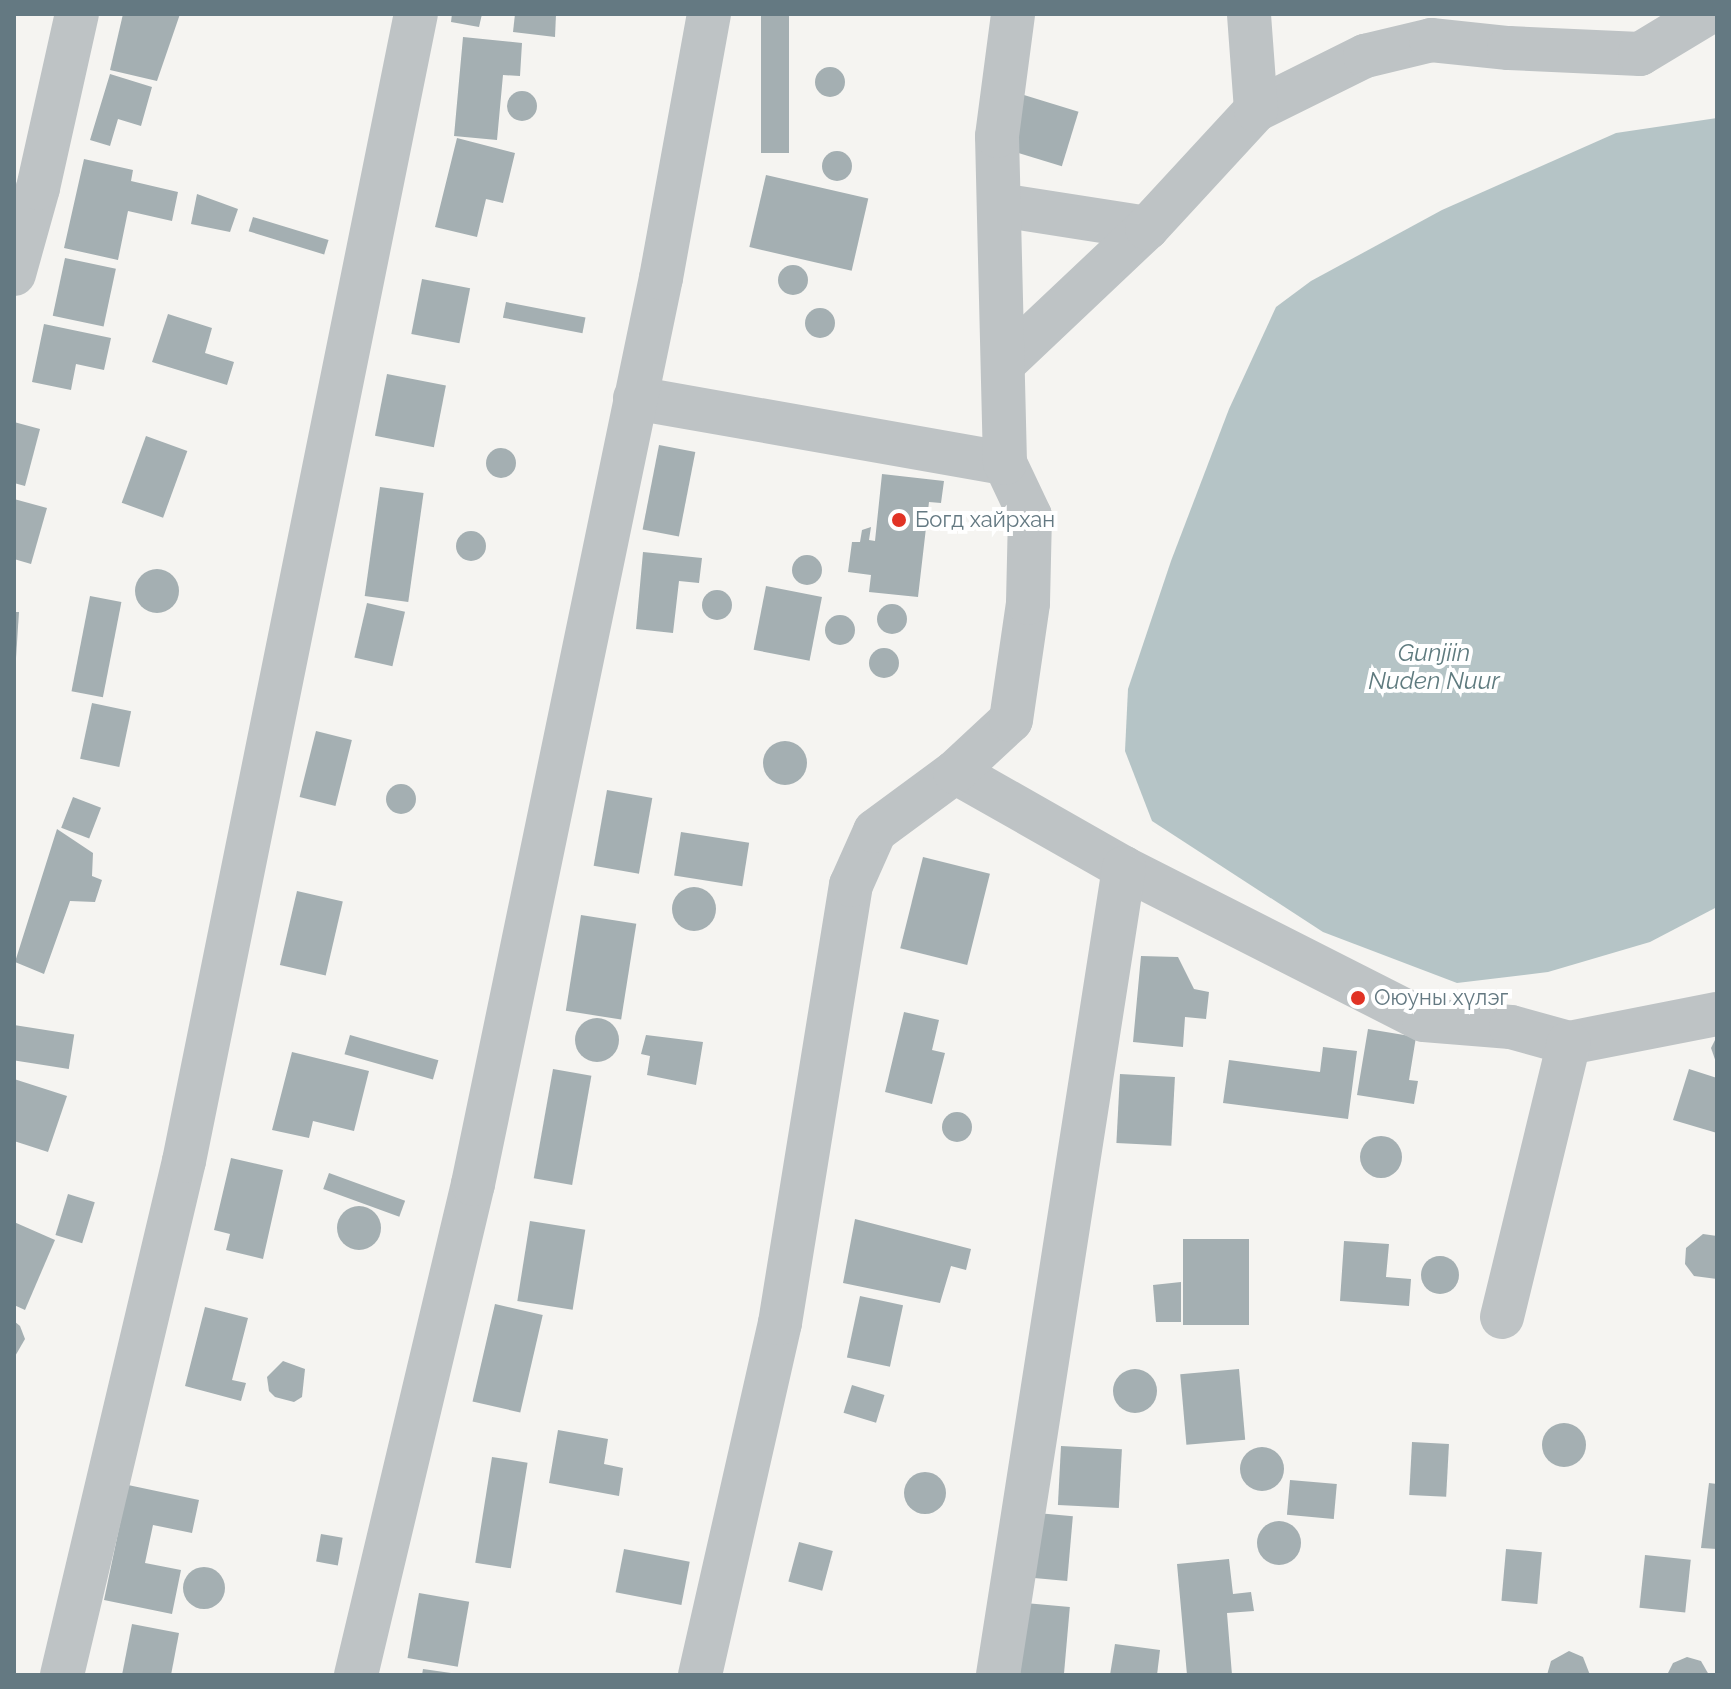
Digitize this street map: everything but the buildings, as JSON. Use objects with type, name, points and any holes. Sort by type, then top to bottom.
[{"type":"street","points":[[14,274],[38,188],[77,14]]},
{"type":"street","points":[[62,1675],[184,1161],[416,14]]},
{"type":"street","points":[[356,1675],[473,1184],[661,278],[709,14]]},
{"type":"street","points":[[700,1675],[780,1323],[851,885],[875,831],[955,772],[1011,720],[1028,603],[1030,516],[1005,463],[997,136],[1013,14]]},
{"type":"street","points":[[1249,14],[1256,110]]},
{"type":"street","points":[[1004,363],[1147,228],[1256,110],[1365,56],[1431,40],[1509,48],[1640,54],[1706,14]]},
{"type":"street","points":[[1000,205],[1147,228]]},
{"type":"street","points":[[635,398],[1005,463]]},
{"type":"street","points":[[955,772],[1124,868],[1424,1020],[1511,1027],[1569,1043],[1717,1014]]},
{"type":"street","points":[[998,1675],[1124,868]]},
{"type":"street","points":[[1502,1317],[1569,1043]]},
{"type":"water","name":"Gunjiin Nuden Nuur","points":[[1717,118],[1717,907],[1650,942],[1548,972],[1457,983],[1323,932],[1152,821],[1125,751],[1128,689],[1171,561],[1229,409],[1276,307],[1311,281],[1442,210],[1616,133]]},
{"type":"place","name":"Богд хайрхан","points":[[899,520]]},
{"type":"place","name":"Оюуны хүлэг","points":[[1358,998]]}]
